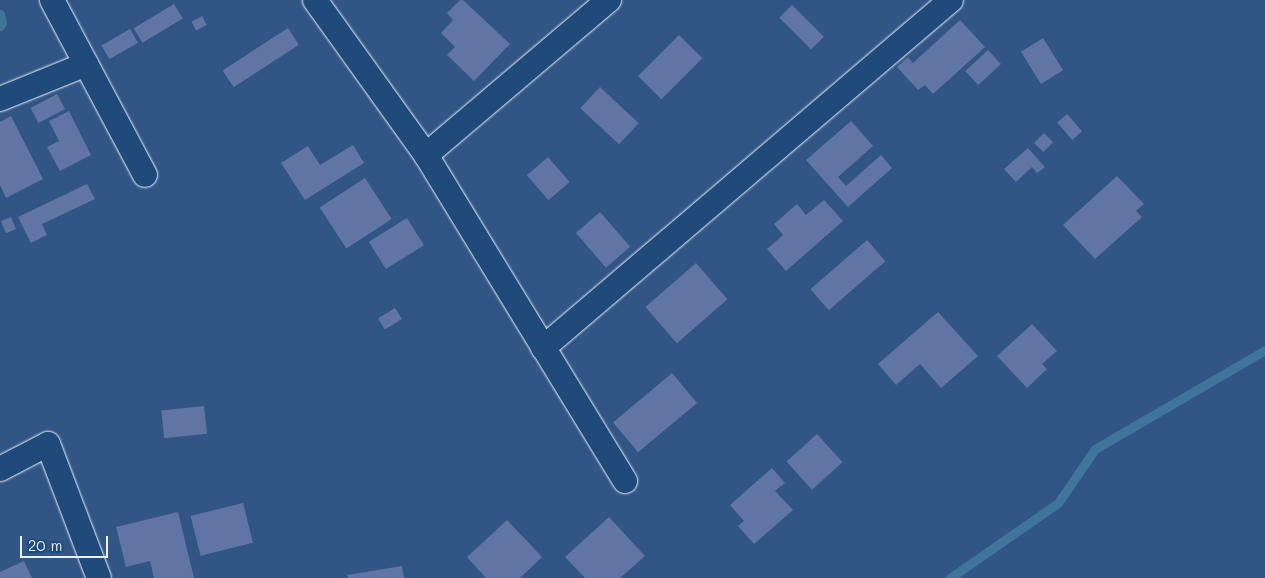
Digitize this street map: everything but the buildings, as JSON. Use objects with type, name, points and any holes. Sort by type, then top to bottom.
[{"type":"street","points":[[52,0],[145,175]]},
{"type":"street","points":[[315,0],[426,155],[625,481]]},
{"type":"street","points":[[426,155],[609,0]]},
{"type":"street","points":[[543,348],[951,0]]},
{"type":"street","points":[[0,99],[86,64]]},
{"type":"street","points":[[0,469],[48,444],[99,578]]},
{"type":"waterway","points":[[0,14],[2,23],[0,26]]},
{"type":"waterway","points":[[950,578],[1058,503],[1095,449],[1265,350]]}]
